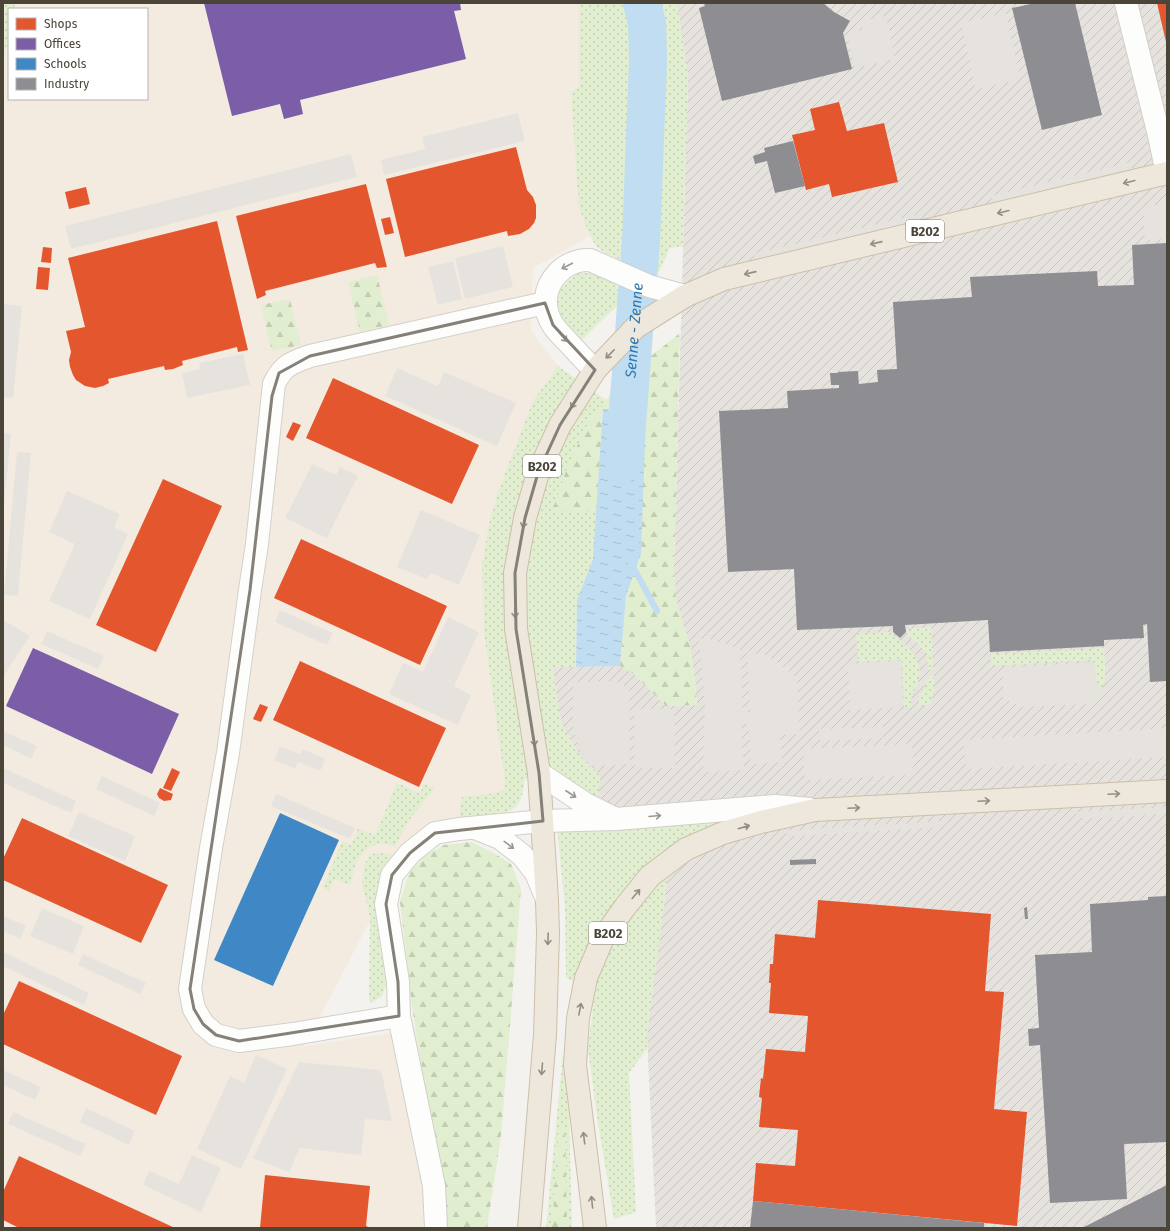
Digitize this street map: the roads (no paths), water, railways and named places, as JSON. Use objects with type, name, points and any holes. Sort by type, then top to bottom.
[{"type":"highway","name":"B202","points":[[529,1228],[545,1035],[548,900],[539,773],[516,629],[514,573],[525,518],[538,474],[560,425],[595,370],[636,326],[685,296],[724,279],[1167,173]]},
{"type":"highway","points":[[815,810],[1167,791]]},
{"type":"highway","name":"B202","points":[[595,1228],[575,1065],[578,1018],[586,978],[604,938],[625,907],[650,876],[686,849],[723,833],[761,822],[815,810]]},
{"type":"highway","name":"B202","points":[[524,1228],[530,1206]]},
{"type":"street","points":[[1126,3],[1167,173]]},
{"type":"street","points":[[595,370],[553,325],[546,310],[546,295],[551,280],[562,268],[576,262],[590,260],[649,286],[685,296]]},
{"type":"street","points":[[399,1016],[293,1034],[239,1041],[216,1035],[203,1024],[194,1009],[190,989],[211,848],[228,753],[262,499],[274,384],[279,372],[286,366],[294,361],[310,356],[545,303]]},
{"type":"street","points":[[539,773],[584,803],[616,819]]},
{"type":"street","points":[[436,1228],[434,1186],[399,1016],[398,982],[386,904],[392,875],[410,853],[435,833],[459,829],[543,821],[616,819],[775,806],[815,810]]},
{"type":"street","points":[[474,828],[500,838],[522,855],[536,872],[548,900]]},
{"type":"water","points":[[603,409],[646,411],[641,554],[626,596],[620,666],[576,667],[577,600],[593,559]]},
{"type":"waterway","name":"Senne - Zenne","points":[[624,463],[641,241],[648,62],[647,23],[642,3]]},
{"type":"waterway","points":[[631,563],[657,611]]}]
